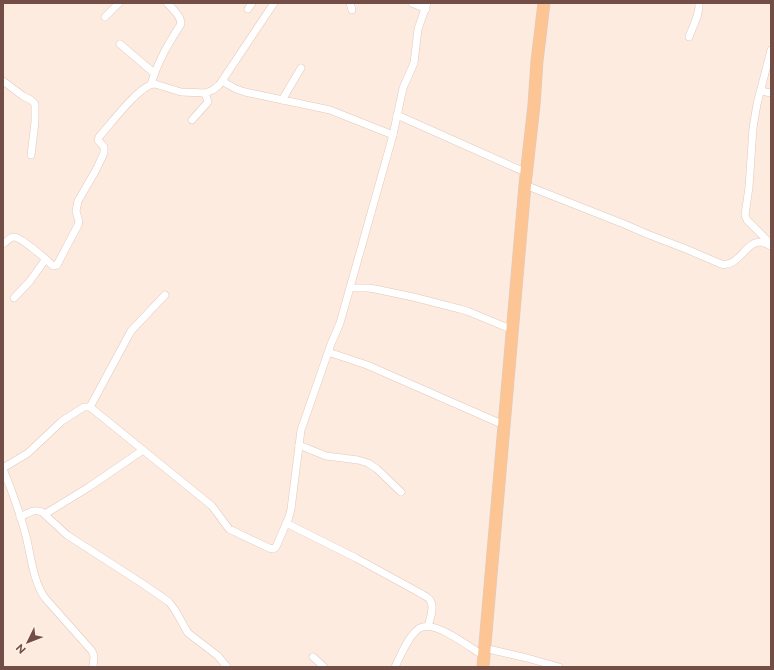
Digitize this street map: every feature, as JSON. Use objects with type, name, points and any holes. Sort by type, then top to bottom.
[{"type":"main road","points":[[484,657],[526,179],[544,3]]},
{"type":"street","points":[[105,17],[119,3]]},
{"type":"street","points":[[151,84],[154,73],[164,51],[181,24],[180,17],[167,3]]},
{"type":"street","points":[[3,244],[11,238],[16,237],[53,266],[57,265],[79,222],[76,211],[78,201],[104,153],[104,147],[98,140],[99,137],[128,103],[145,87],[151,84],[181,92],[205,93],[213,90],[222,82],[274,3]]},
{"type":"street","points":[[93,667],[94,656],[92,651],[45,598],[39,588],[20,517],[3,470],[31,451],[62,421],[84,407],[90,407],[212,506],[228,528],[269,548],[273,549],[276,547],[291,509],[299,445],[304,422],[328,352],[340,323],[393,134],[404,88],[414,63],[418,29],[426,6],[412,3]]},
{"type":"street","points":[[689,37],[699,7],[698,3]]},
{"type":"street","points":[[120,44],[154,73]]},
{"type":"street","points":[[771,50],[753,128],[749,189],[745,215],[747,220],[771,245]]},
{"type":"street","points":[[282,100],[301,68]]},
{"type":"street","points":[[3,81],[35,104],[32,155]]},
{"type":"street","points":[[222,82],[245,92],[330,110],[393,134]]},
{"type":"street","points":[[761,90],[771,93]]},
{"type":"street","points":[[192,120],[208,102],[205,93]]},
{"type":"street","points":[[398,115],[497,159],[526,179],[647,234],[686,248],[721,264],[730,264],[752,245],[758,242],[771,245]]},
{"type":"street","points":[[14,298],[30,281],[45,260]]},
{"type":"street","points":[[350,288],[375,289],[449,306],[467,311],[513,330]]},
{"type":"street","points":[[90,407],[128,334],[165,295]]},
{"type":"street","points":[[328,352],[367,365],[504,425]]},
{"type":"street","points":[[299,445],[326,456],[358,460],[368,463],[401,492]]},
{"type":"street","points":[[45,514],[143,450]]},
{"type":"street","points":[[20,517],[38,510],[45,514],[61,531],[169,602],[188,633],[218,656],[227,667]]},
{"type":"street","points":[[286,523],[356,558],[430,600],[432,608],[428,626]]},
{"type":"street","points":[[394,667],[409,639],[416,631],[422,627],[428,626],[449,634],[484,657],[527,658],[559,667]]},
{"type":"street","points":[[313,657],[324,667]]}]
